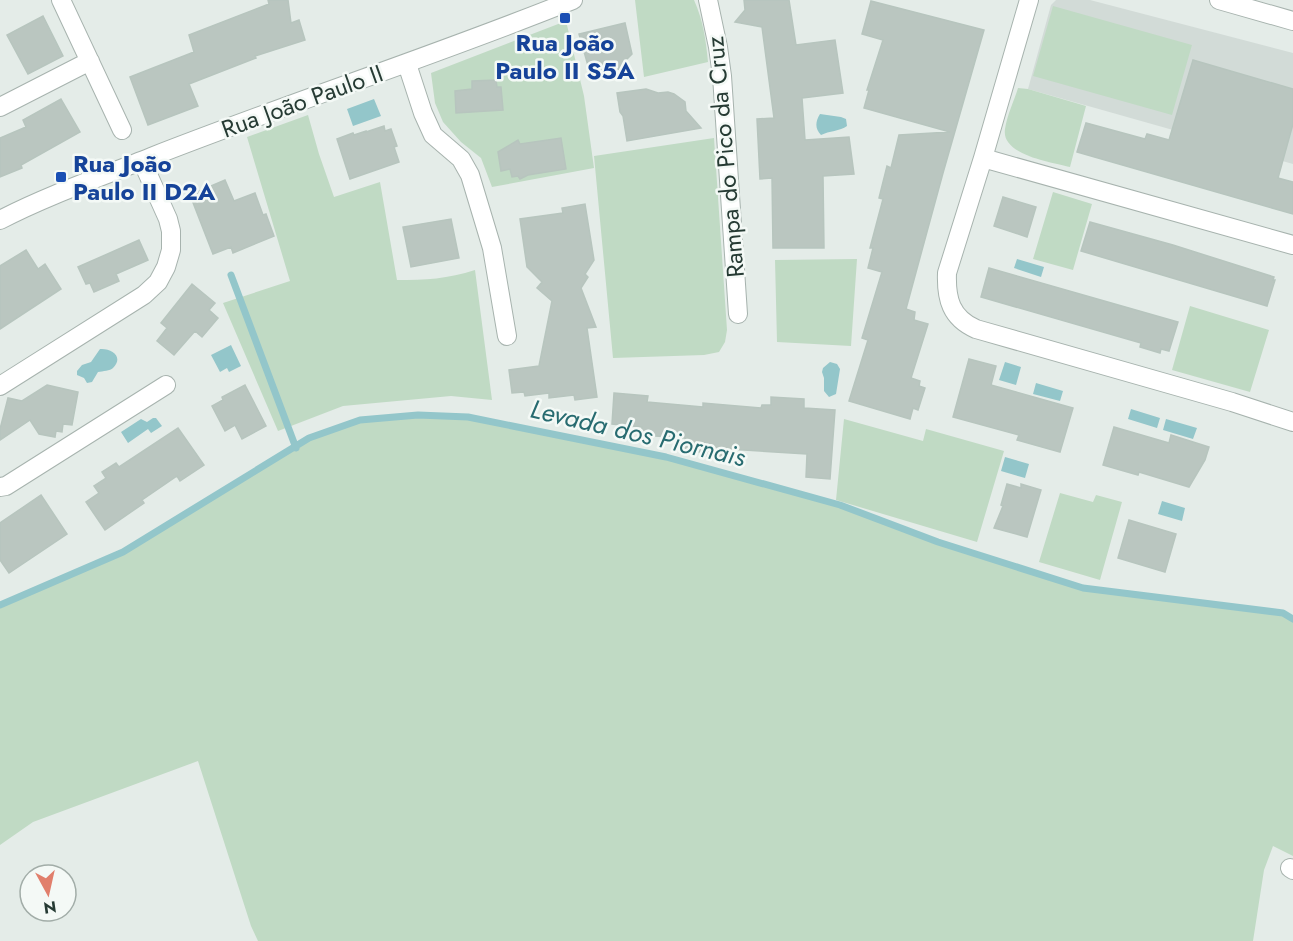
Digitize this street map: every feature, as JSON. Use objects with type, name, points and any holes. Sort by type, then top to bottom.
[{"type":"street","points":[[61,0],[122,130]]},
{"type":"street","name":"Rua João Paulo II","points":[[0,220],[60,193],[285,106],[407,64],[573,0]]},
{"type":"street","name":"Rampa do Pico da Cruz","points":[[708,0],[722,76],[738,315]]},
{"type":"street","points":[[1029,0],[947,273],[947,286],[952,307],[965,324],[976,329],[1232,402],[1293,422]]},
{"type":"street","points":[[1219,0],[1293,21]]},
{"type":"street","points":[[0,106],[90,61]]},
{"type":"street","points":[[407,64],[423,113],[433,135],[461,159],[470,175],[492,248],[507,336]]},
{"type":"street","points":[[983,158],[1293,245]]},
{"type":"street","points":[[0,386],[144,295],[158,282],[171,250],[171,231],[168,219],[142,161]]},
{"type":"street","points":[[0,487],[6,486],[166,385]]},
{"type":"shaded area","points":[[1056,0],[1090,0],[1293,53],[1293,164],[1028,89],[1051,5]]},
{"type":"green space","points":[[635,0],[694,0],[704,30],[708,62],[644,77]]},
{"type":"green space","points":[[1053,6],[1192,45],[1172,115],[1033,76]]},
{"type":"green space","points":[[566,21],[584,96],[594,168],[492,187],[481,158],[461,142],[443,122],[435,103],[431,73]]},
{"type":"green space","points":[[1018,88],[1086,106],[1070,167],[1029,156],[1011,145],[1006,138],[1006,124]]},
{"type":"green space","points":[[308,115],[334,197],[380,182],[397,280],[436,278],[475,270],[492,400],[451,396],[343,406],[278,431],[223,303],[290,281],[247,137]]},
{"type":"green space","points":[[714,138],[727,330],[725,342],[719,352],[704,355],[613,358],[594,156]]},
{"type":"green space","points":[[1053,192],[1092,204],[1073,270],[1033,259]]},
{"type":"green space","points":[[857,259],[851,346],[777,342],[775,260]]},
{"type":"green space","points":[[1190,306],[1269,330],[1250,392],[1172,370]]},
{"type":"green space","points":[[418,417],[468,418],[665,458],[839,506],[937,544],[1083,589],[1293,618],[1293,856],[1273,846],[1264,870],[1253,941],[258,941],[251,926],[198,761],[33,822],[0,845],[0,607],[124,553],[310,439],[361,422]]},
{"type":"green space","points":[[844,419],[923,441],[926,429],[1004,451],[977,542],[836,500]]},
{"type":"green space","points":[[1060,493],[1093,502],[1096,495],[1122,502],[1100,580],[1039,562]]},
{"type":"water","points":[[374,99],[381,116],[353,126],[347,109]]},
{"type":"water","points":[[820,114],[846,119],[847,126],[821,135],[816,125]]},
{"type":"water","points":[[1017,259],[1044,267],[1041,277],[1014,268]]},
{"type":"water","points":[[231,345],[241,366],[229,372],[227,368],[220,372],[211,355]]},
{"type":"water","points":[[100,349],[109,350],[115,354],[116,364],[110,370],[98,372],[92,382],[87,383],[84,378],[77,375],[77,371],[82,365],[91,362]]},
{"type":"water","points":[[830,362],[837,364],[840,369],[836,394],[829,397],[824,391],[822,372]]},
{"type":"water","points":[[1005,362],[1021,367],[1016,385],[999,380]]},
{"type":"water","points":[[1036,383],[1063,391],[1060,401],[1033,394]]},
{"type":"water","points":[[1131,409],[1160,418],[1157,428],[1128,419]]},
{"type":"water","points":[[156,418],[162,426],[151,433],[148,429],[128,443],[121,432],[141,419],[147,422]]},
{"type":"water","points":[[1166,419],[1197,428],[1193,439],[1163,430]]},
{"type":"water","points":[[1005,457],[1029,464],[1025,478],[1001,471]]},
{"type":"water","points":[[1162,501],[1185,508],[1182,521],[1158,514]]},
{"type":"building","points":[[268,0],[288,0],[291,23],[299,20],[305,40],[255,56],[256,58],[189,84],[198,106],[148,125],[130,77],[194,52],[189,35],[269,4]]},
{"type":"building","points":[[744,0],[789,0],[796,45],[835,40],[843,93],[802,98],[805,140],[849,137],[854,174],[823,176],[824,248],[773,248],[772,178],[760,179],[757,119],[774,118],[762,27],[735,22],[745,10]]},
{"type":"building","points":[[871,1],[984,30],[906,309],[915,312],[914,320],[928,324],[911,378],[920,381],[919,386],[925,388],[918,410],[913,408],[910,419],[849,401],[868,340],[862,338],[882,272],[868,268],[873,248],[870,248],[883,199],[879,198],[887,166],[891,168],[899,135],[950,132],[864,108],[869,90],[867,90],[883,40],[862,34]]},
{"type":"building","points":[[43,16],[63,56],[28,74],[7,35]]},
{"type":"building","points":[[625,23],[632,54],[623,63],[624,68],[591,76],[579,34]]},
{"type":"building","points":[[1193,60],[1293,89],[1293,124],[1278,178],[1293,182],[1293,214],[1077,152],[1086,123],[1145,139],[1147,134],[1169,140]]},
{"type":"building","points":[[496,80],[497,87],[501,87],[503,110],[456,113],[455,91],[472,89],[472,81]]},
{"type":"building","points":[[646,89],[658,93],[674,94],[685,102],[686,111],[701,128],[627,141],[617,93]]},
{"type":"building","points":[[61,99],[80,132],[21,165],[22,168],[0,177],[0,138],[26,127],[23,120]]},
{"type":"building","points":[[384,126],[385,131],[391,129],[397,146],[394,147],[399,162],[350,179],[337,139]]},
{"type":"building","points":[[561,138],[566,169],[528,175],[520,179],[518,176],[512,177],[510,169],[501,171],[498,152],[518,140],[520,144]]},
{"type":"building","points":[[225,180],[234,201],[255,193],[274,236],[233,253],[231,247],[213,254],[190,195]]},
{"type":"building","points":[[1003,197],[1036,207],[1027,237],[994,226]]},
{"type":"building","points":[[585,204],[594,260],[585,274],[588,277],[581,288],[596,327],[587,328],[597,397],[575,400],[574,395],[549,398],[549,393],[525,396],[524,392],[512,393],[509,370],[539,366],[552,301],[537,288],[542,282],[527,267],[520,219],[563,213],[562,208]]},
{"type":"building","points":[[451,219],[459,258],[411,267],[403,227]]},
{"type":"building","points":[[1090,222],[1274,277],[1267,306],[1081,251]]},
{"type":"building","points":[[139,240],[148,260],[116,274],[119,281],[94,292],[90,283],[86,284],[78,267]]},
{"type":"building","points":[[26,250],[38,269],[45,264],[61,289],[0,329],[0,266]]},
{"type":"building","points":[[989,268],[1178,322],[1169,351],[1161,349],[1160,353],[1140,347],[1141,343],[981,297]]},
{"type":"building","points":[[192,284],[215,303],[209,310],[218,318],[202,337],[195,331],[174,355],[157,341],[167,328],[161,323]]},
{"type":"building","points":[[969,359],[996,366],[991,385],[1073,408],[1060,452],[1017,440],[1019,435],[953,417]]},
{"type":"building","points":[[47,385],[78,392],[72,425],[63,424],[62,432],[56,431],[55,437],[39,434],[30,420],[0,440],[0,429],[8,398],[22,401]]},
{"type":"building","points":[[245,385],[266,426],[242,439],[235,425],[225,431],[212,406],[223,400],[222,397]]},
{"type":"building","points":[[614,393],[648,396],[647,402],[703,407],[703,403],[761,408],[762,405],[771,405],[771,397],[804,399],[804,408],[835,410],[830,479],[806,477],[807,454],[728,449],[727,458],[702,456],[702,452],[684,451],[685,438],[641,435],[642,427],[612,424]]},
{"type":"building","points":[[1114,427],[1169,443],[1171,435],[1209,447],[1205,460],[1189,487],[1139,472],[1138,475],[1103,465]]},
{"type":"building","points":[[178,428],[204,465],[180,481],[177,476],[142,500],[144,503],[105,530],[86,502],[99,493],[94,486],[106,478],[102,472],[116,463],[119,467]]},
{"type":"building","points":[[1007,484],[1021,488],[1021,484],[1041,490],[1027,537],[994,528],[1003,506],[1001,505]]},
{"type":"building","points":[[41,495],[67,534],[9,573],[0,560],[0,523]]},
{"type":"building","points":[[1129,520],[1176,534],[1165,572],[1118,558]]},
{"type":"waterway","points":[[231,275],[296,448]]},
{"type":"waterway","name":"Levada dos Piornais","points":[[0,605],[123,552],[309,438],[360,420],[418,415],[468,417],[666,457],[840,505],[938,542],[1083,588],[1283,613],[1293,619]]},
{"type":"place","name":"Rua João Paulo II S5A","points":[[565,18]]},
{"type":"place","name":"Rua João Paulo II D2A","points":[[61,177]]}]
